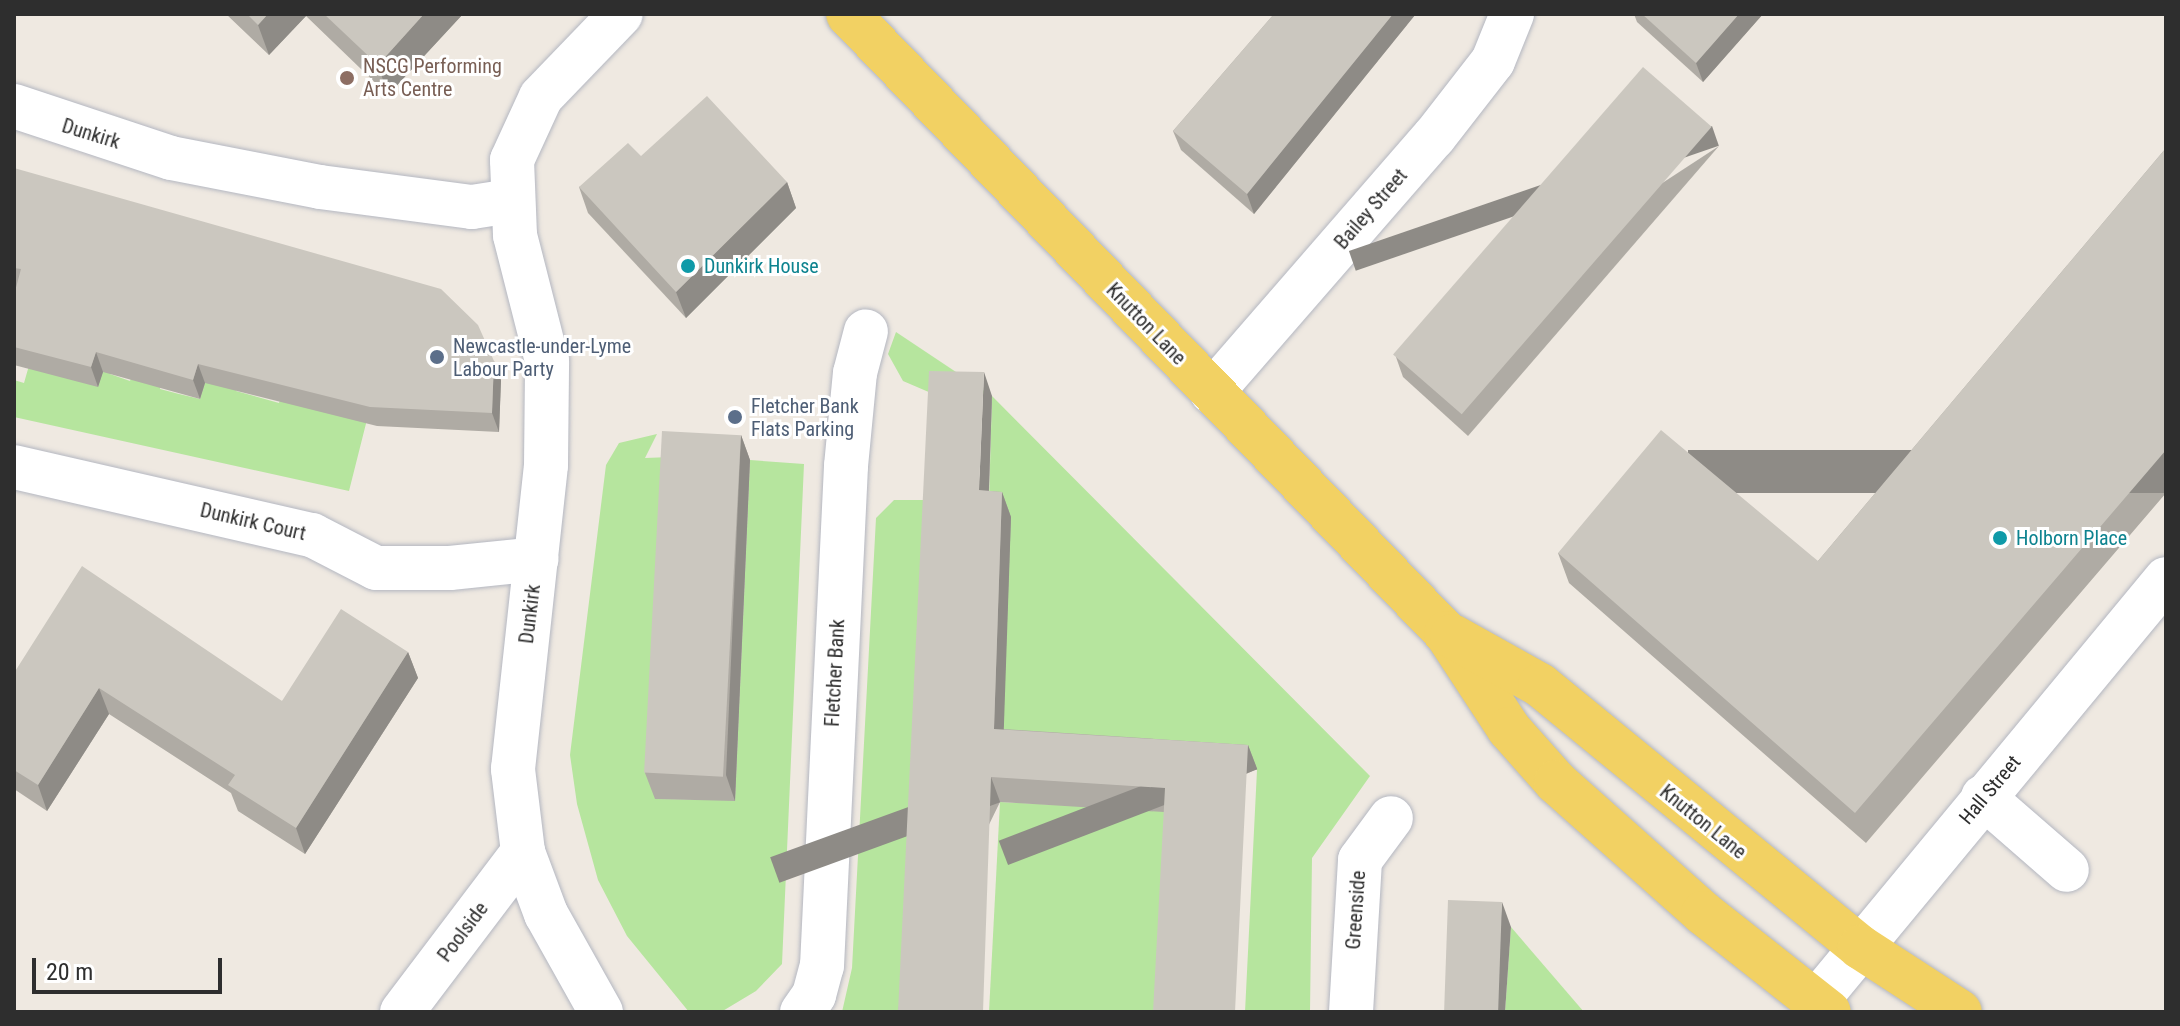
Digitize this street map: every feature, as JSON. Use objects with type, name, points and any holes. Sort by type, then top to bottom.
[{"type":"main road","name":"Knutton Lane","points":[[848,14],[1446,633],[1509,729],[1556,782],[1703,913],[1822,1007]]},
{"type":"main road","name":"Knutton Lane","points":[[1446,633],[1540,685],[1860,947],[1960,1012]]},
{"type":"street","name":"Dunkirk","points":[[601,1012],[546,914],[523,852],[514,740],[546,465],[547,361],[511,201],[512,160],[528,117],[541,97],[621,14]]},
{"type":"street","name":"Bailey Street","points":[[1212,392],[1434,137],[1493,61],[1512,14]]},
{"type":"street","name":"Dunkirk","points":[[31,114],[171,158],[378,198],[472,207],[511,201]]},
{"type":"street","name":"Fletcher Bank","points":[[802,1012],[814,995],[822,966],[846,466],[855,373],[866,331]]},
{"type":"street","name":"Dunkirk Court","points":[[14,467],[312,535],[376,568],[450,568],[537,559]]},
{"type":"street","name":"Hall Street","points":[[1822,1007],[1860,947],[2166,579]]},
{"type":"street","points":[[1983,797],[2067,870]]},
{"type":"street","name":"Greenside","points":[[1351,1012],[1360,860],[1391,818]]},
{"type":"street","name":"Poolside","points":[[402,1012],[523,852]]},
{"type":"green space","points":[[122,302],[131,303],[110,374],[130,381],[152,309],[180,318],[160,389],[200,399],[220,330],[236,391],[279,403],[295,349],[379,372],[349,491],[14,417],[14,380],[24,383],[32,355],[67,378],[98,386]]},
{"type":"green space","points":[[896,332],[992,396],[938,396],[903,381],[888,354]]},
{"type":"green space","points":[[992,396],[1370,776],[1312,858],[1310,1012],[1245,1012],[1257,770],[1003,753],[908,1012],[842,1012],[852,968],[876,518],[894,500],[989,500]]},
{"type":"green space","points":[[657,434],[645,458],[671,457],[655,799],[735,800],[750,460],[804,464],[782,964],[756,991],[721,1012],[689,1012],[627,936],[598,880],[577,804],[570,755],[606,465],[619,443]]},
{"type":"green space","points":[[1000,802],[1174,811],[1163,1012],[989,1012]]},
{"type":"green space","points":[[1511,927],[1584,1012],[1505,1012]]},
{"type":"building","points":[[247,14],[268,14],[258,25]]},
{"type":"building","points":[[324,14],[424,14],[378,65]]},
{"type":"building","points":[[1274,14],[1393,14],[1247,194],[1173,131]]},
{"type":"building","points":[[1642,14],[1739,14],[1696,63]]},
{"type":"building","points":[[1643,67],[1712,127],[1462,414],[1393,355]]},
{"type":"building","name":"Dunkirk House","points":[[707,96],[787,182],[676,292],[579,187],[628,143],[641,156]]},
{"type":"building","name":"Holborn Place","points":[[2166,148],[2166,450],[1855,813],[1558,553],[1661,430],[1818,561]]},
{"type":"building","points":[[14,168],[441,289],[478,325],[494,361],[492,413],[370,407],[198,364],[193,380],[96,352],[91,367],[14,347],[14,295],[21,269],[14,268]]},
{"type":"building","points":[[929,371],[984,372],[979,490],[1002,492],[994,729],[1248,745],[1235,1012],[1153,1012],[1165,788],[991,777],[983,1012],[898,1012]]},
{"type":"building","points":[[662,431],[741,435],[723,777],[644,773]]},
{"type":"building","points":[[82,566],[282,701],[341,609],[408,652],[296,828],[228,785],[235,775],[99,688],[38,785],[14,770],[14,673]]},
{"type":"building","points":[[1448,900],[1502,902],[1498,1012],[1444,1012]]},
{"type":"place","name":"NSCG Performing Arts Centre","points":[[347,78]]},
{"type":"place","name":"Dunkirk House","points":[[688,266]]},
{"type":"place","name":"Newcastle-under-Lyme Labour Party","points":[[437,357]]},
{"type":"place","name":"Fletcher Bank Flats Parking","points":[[735,417]]},
{"type":"place","name":"Holborn Place","points":[[2000,538]]}]
